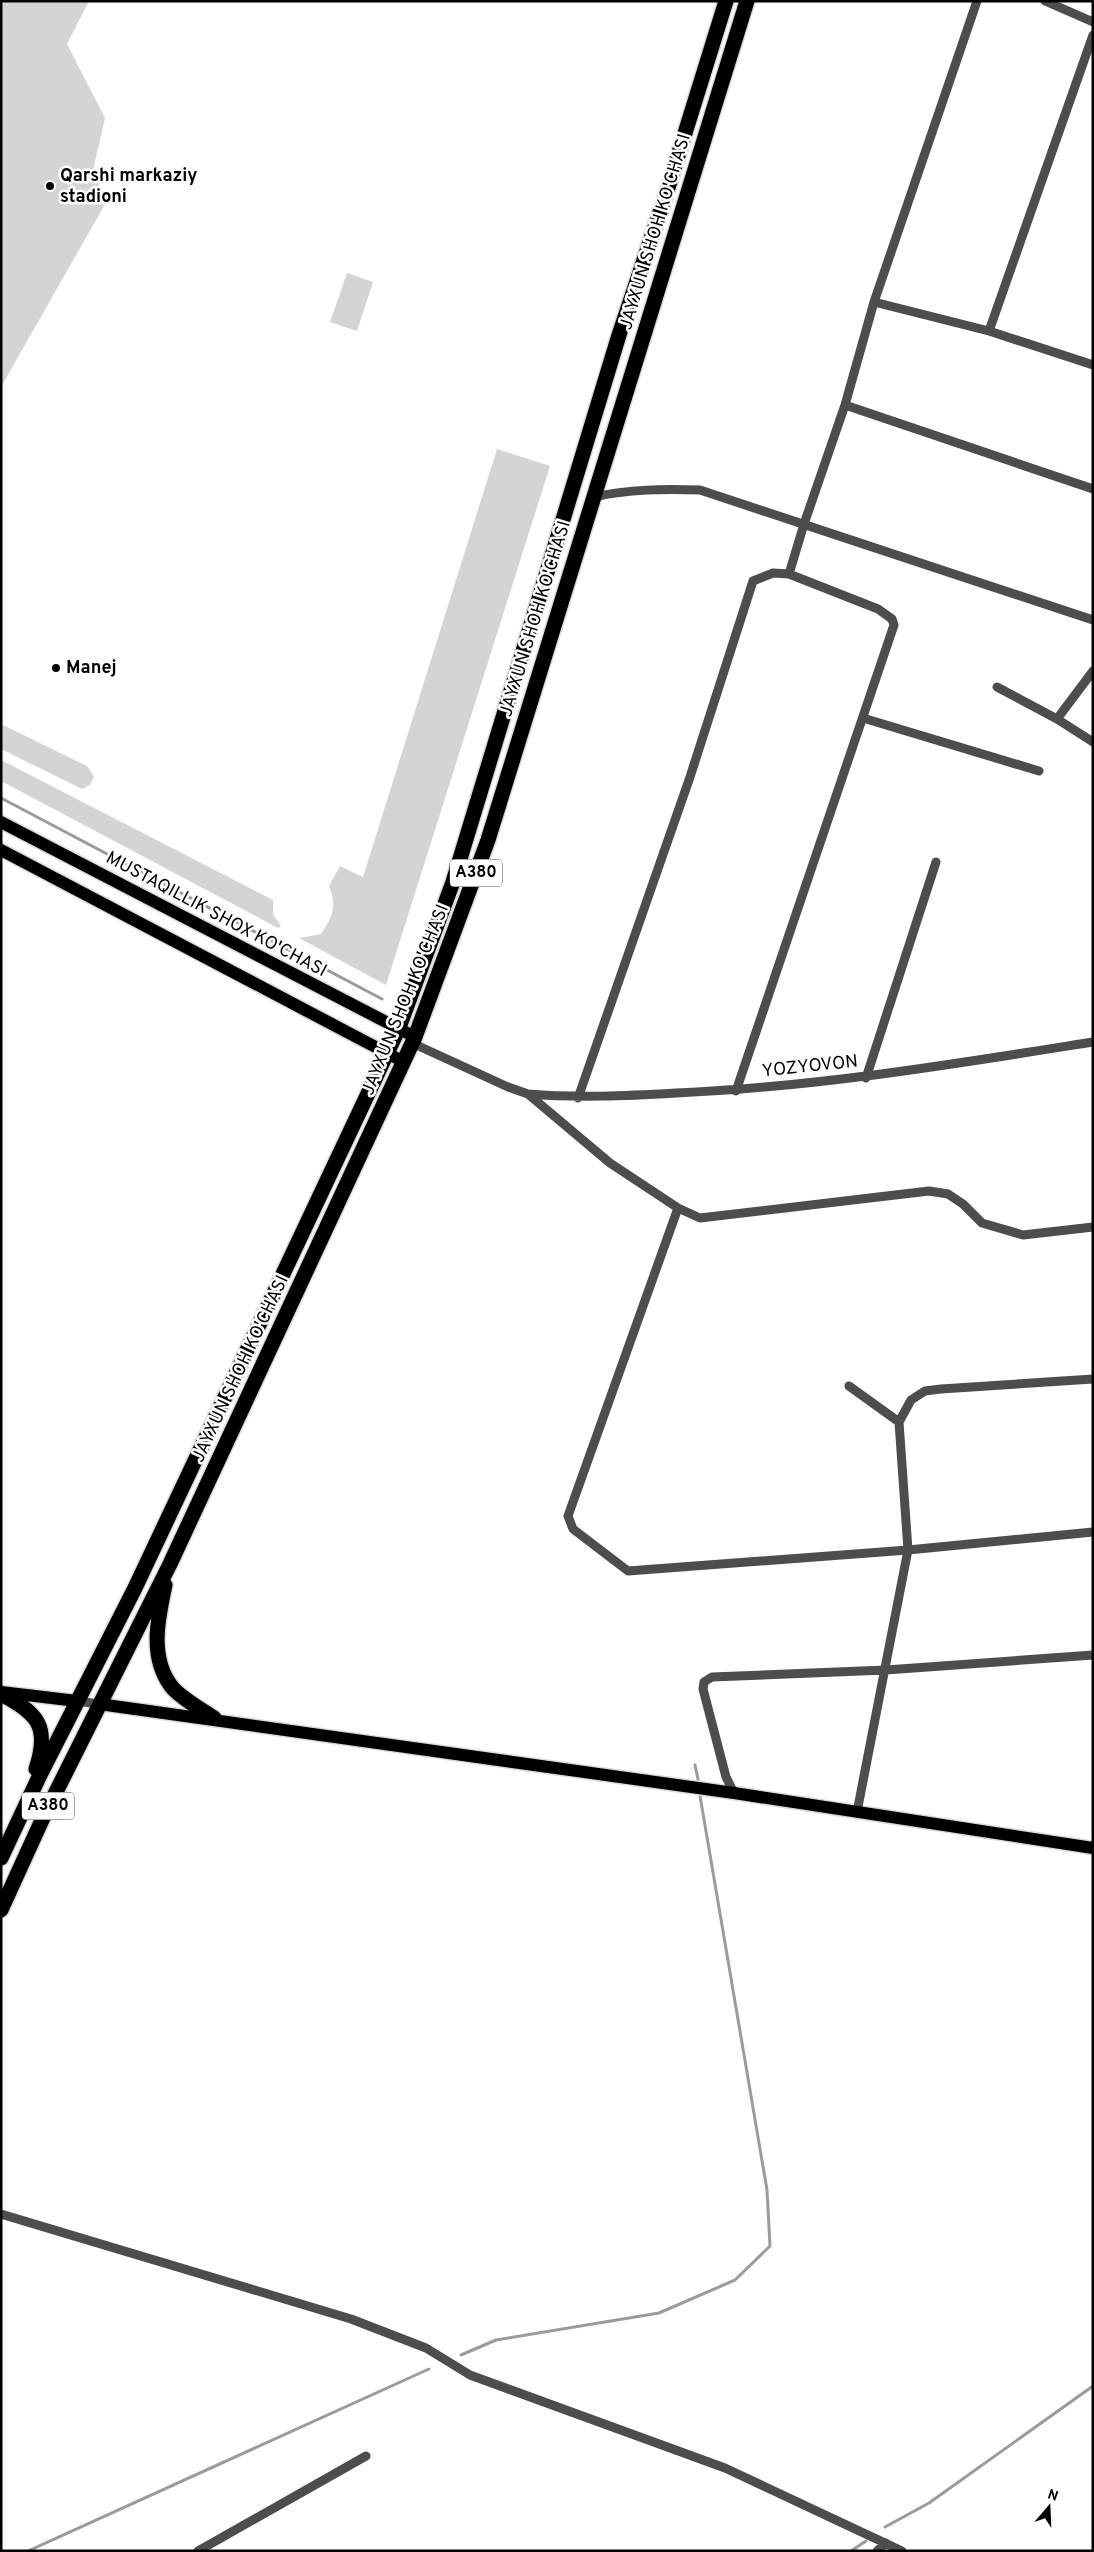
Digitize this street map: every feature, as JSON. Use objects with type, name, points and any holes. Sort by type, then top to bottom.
[{"type":"highway","name":"JAYXUN SHOH KO'CHASI","points":[[1,1858],[21,1814],[177,1501],[398,1030],[454,882],[619,335],[668,188],[726,1]]},
{"type":"highway","name":"JAYXUN SHOH KO'CHASI","points":[[1,1910],[42,1820],[170,1564],[414,1040],[488,840],[744,2]]},
{"type":"highway","points":[[170,1564],[159,1614],[156,1651],[171,1686],[214,1718]]},
{"type":"highway","points":[[1,1693],[23,1705],[39,1721],[43,1740],[39,1762],[21,1814]]},
{"type":"main road","name":"MUSTAQILLIK SHOX KO'CHASI","points":[[1,822],[414,1040]]},
{"type":"main road","points":[[1,850],[404,1062]]},
{"type":"main road","points":[[1,1693],[77,1701]]},
{"type":"main road","points":[[99,1704],[214,1718],[734,1793],[1093,1848]]},
{"type":"street","points":[[789,574],[845,405],[874,302],[977,1]]},
{"type":"street","points":[[1045,1],[1093,22]]},
{"type":"street","points":[[989,331],[1093,35]]},
{"type":"street","points":[[874,302],[989,331],[1093,365]]},
{"type":"street","points":[[845,405],[1093,489]]},
{"type":"street","points":[[594,497],[616,492],[665,489],[700,490],[1093,620]]},
{"type":"street","points":[[578,1098],[690,777],[753,582],[772,572],[789,574],[878,610],[892,619],[894,625],[736,1091]]},
{"type":"street","points":[[1057,719],[1093,671]]},
{"type":"street","points":[[997,687],[1057,719],[1093,742]]},
{"type":"street","points":[[863,718],[1039,771]]},
{"type":"street","points":[[866,1078],[936,862]]},
{"type":"street","points":[[414,1040],[508,1087],[528,1094],[610,1163],[678,1208],[700,1218],[929,1191],[948,1194],[964,1204],[982,1223],[1024,1235],[1093,1227]]},
{"type":"street","name":"YOZYOVON","points":[[528,1094],[578,1098],[736,1091],[866,1078],[1093,1042]]},
{"type":"street","points":[[678,1208],[568,1516],[573,1529],[628,1571],[908,1550],[1093,1532]]},
{"type":"street","points":[[857,1812],[908,1550],[899,1422],[911,1400],[925,1391],[1093,1379]]},
{"type":"street","points":[[849,1386],[899,1422]]},
{"type":"street","points":[[734,1793],[724,1768],[703,1690],[704,1682],[712,1677],[886,1670],[1093,1655]]},
{"type":"street","points":[[77,1701],[99,1704]]},
{"type":"street","points":[[1,2214],[351,2318],[426,2348],[470,2376],[725,2468],[902,2551]]},
{"type":"street","points":[[198,2551],[366,2456]]},
{"type":"street","points":[[877,2551],[886,2543]]},
{"type":"shaded area","name":"Qarshi markaziy stadioni","points":[[1,1],[89,1],[67,44],[105,118],[94,166],[104,206],[1,387]]},
{"type":"shaded area","points":[[347,273],[373,282],[357,331],[330,322]]},
{"type":"shaded area","points":[[497,449],[550,466],[386,985],[299,938],[321,934],[325,928],[331,916],[333,905],[329,886],[340,866],[363,877]]},
{"type":"shaded area","points":[[1,724],[87,766],[94,777],[90,785],[82,789],[1,749]]},
{"type":"shaded area","points":[[1,760],[273,900],[273,914],[281,926],[278,928],[1,781]]},
{"type":"waterway","points":[[1,798],[382,999]]},
{"type":"waterway","points":[[695,1765],[699,1784]]},
{"type":"waterway","points":[[461,2355],[496,2340],[659,2313],[735,2280],[770,2246],[767,2190],[699,1790]]},
{"type":"waterway","points":[[28,2551],[429,2369]]},
{"type":"waterway","points":[[885,2527],[929,2503],[1093,2386]]},
{"type":"waterway","points":[[851,2551],[866,2541]]},
{"type":"place","name":"Qarshi markaziy stadioni","points":[[50,186]]},
{"type":"place","name":"Manej","points":[[56,668]]}]
